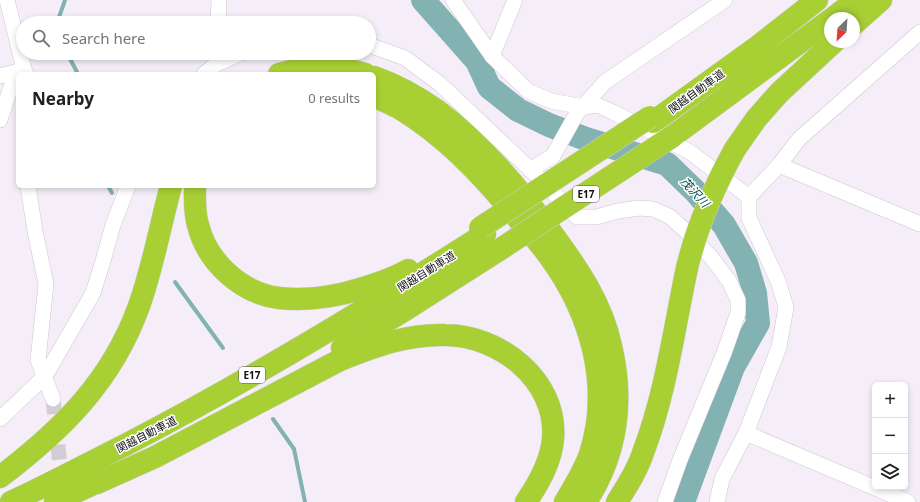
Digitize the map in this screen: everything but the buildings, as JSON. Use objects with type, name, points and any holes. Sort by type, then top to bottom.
[{"type":"highway","name":"関越自動車道","points":[[55,502],[97,483],[197,430],[405,310],[488,237],[757,47],[817,0]]},
{"type":"highway","points":[[841,12],[856,0]]},
{"type":"highway","points":[[860,19],[881,0]]},
{"type":"highway","name":"関越自動車道","points":[[11,502],[188,412],[488,237],[673,136],[824,24]]},
{"type":"highway","points":[[617,502],[630,482],[644,451],[667,366],[692,245],[708,202],[735,148],[756,119],[779,93],[828,48]]},
{"type":"highway","points":[[288,72],[312,67],[337,68],[356,72]]},
{"type":"highway","points":[[376,78],[390,83],[437,111],[459,129],[487,156],[512,182],[537,212],[567,253],[592,293],[603,318],[611,345],[616,373],[618,404],[615,430],[609,455],[600,477],[586,502]]},
{"type":"highway","points":[[376,97],[398,108],[421,123],[447,143],[472,167],[497,193],[549,256],[564,278],[577,302],[595,355],[599,380],[599,406],[596,432],[589,455],[578,480],[564,502]]},
{"type":"highway","points":[[0,477],[62,426],[87,398],[108,369],[125,339],[139,306],[170,188]]},
{"type":"highway","points":[[195,188],[194,207],[198,226],[207,249],[221,268],[238,282],[258,293],[278,298],[300,299],[347,293],[373,285],[488,237]]},
{"type":"highway","points":[[97,483],[155,457],[340,360],[396,340],[420,336],[447,335],[471,337],[494,346],[514,358],[530,372],[543,392],[552,413],[553,438],[548,461],[537,485],[526,502]]},
{"type":"street","points":[[7,0],[16,43]]},
{"type":"street","points":[[218,16],[219,0]]},
{"type":"street","points":[[453,0],[492,56],[528,91],[551,101],[581,110],[597,105],[690,152],[749,198]]},
{"type":"street","points":[[492,56],[515,0]]},
{"type":"street","points":[[530,170],[553,156],[558,145],[581,110],[605,82],[724,0]]},
{"type":"street","points":[[717,502],[722,479],[746,433],[779,347],[786,307],[778,281],[749,218],[749,198],[779,165],[799,139],[920,32]]},
{"type":"street","points":[[376,48],[404,58],[440,84],[577,217],[596,217],[618,211],[639,208],[653,209],[669,216],[686,231],[711,257],[729,281],[738,300],[738,312],[724,353],[680,460],[665,502]]},
{"type":"street","points":[[20,60],[22,72]]},
{"type":"street","points":[[211,64],[222,60]]},
{"type":"street","points":[[0,76],[16,73]]},
{"type":"street","points":[[0,120],[16,85]]},
{"type":"street","points":[[779,165],[920,224]]},
{"type":"street","points":[[28,188],[46,284],[38,360],[53,399]]},
{"type":"street","points":[[0,419],[45,376],[93,293],[104,261],[113,225],[127,188]]},
{"type":"street","points":[[746,433],[908,502]]},
{"type":"waterway","points":[[59,16],[65,0]]},
{"type":"waterway","name":"茂沢川","points":[[423,0],[477,61],[489,87],[518,110],[549,125],[586,139],[667,164],[695,191],[724,225],[746,263],[755,293],[758,323],[733,367],[683,502]]},
{"type":"waterway","points":[[71,60],[77,72]]},
{"type":"waterway","points":[[109,188],[112,193]]},
{"type":"waterway","points":[[175,282],[223,348]]},
{"type":"waterway","points":[[273,419],[294,449],[305,502]]},
{"type":"tunnel","points":[[53,399],[62,485]]}]
